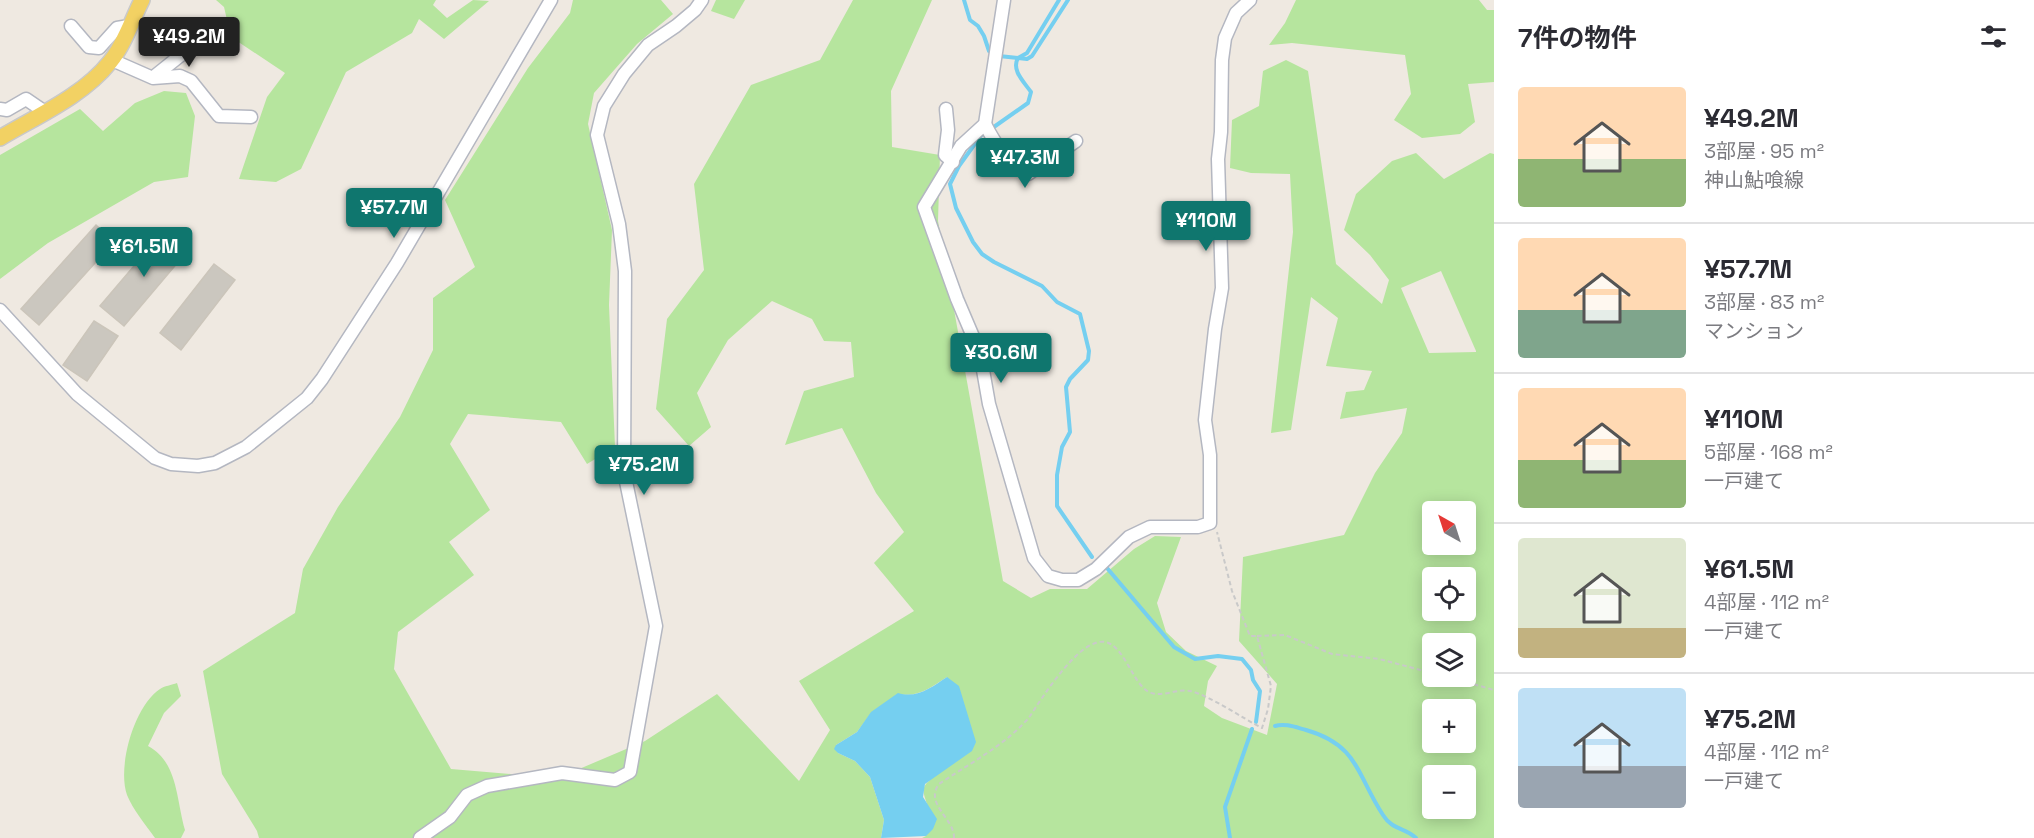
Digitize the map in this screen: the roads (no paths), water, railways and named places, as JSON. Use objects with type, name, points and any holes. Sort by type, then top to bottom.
[{"type":"main road","points":[[0,138],[94,80],[112,60],[142,0]]},
{"type":"street","points":[[0,310],[77,394],[155,458],[171,464],[198,466],[215,463],[246,447],[307,398],[322,379],[397,263],[551,0]]},
{"type":"street","points":[[420,838],[450,817],[467,795],[487,786],[562,773],[615,780],[630,772],[656,626],[624,472],[625,271],[619,224],[597,135],[604,106],[624,74],[648,45],[676,26],[695,10],[702,0]]},
{"type":"street","points":[[1004,0],[994,54],[987,129],[1012,164],[1028,174],[1076,141]]},
{"type":"street","points":[[987,129],[961,146],[924,207],[957,299],[980,353],[989,404],[1034,558],[1048,576],[1062,580],[1078,580],[1096,570],[1129,537],[1150,527],[1198,527],[1210,523],[1210,455],[1205,420],[1215,328],[1222,288],[1218,159],[1221,132],[1222,60],[1225,38],[1236,6],[1250,0]]},
{"type":"street","points":[[71,26],[89,47],[99,48],[117,28],[129,26]]},
{"type":"street","points":[[153,78],[181,55],[195,31]]},
{"type":"street","points":[[112,60],[153,78],[180,76],[191,81],[219,116],[251,117]]},
{"type":"street","points":[[0,109],[7,110],[26,99],[45,112]]},
{"type":"street","points":[[946,109],[948,130],[945,155],[953,162]]},
{"type":"water","points":[[947,677],[959,686],[976,742],[972,751],[925,784],[923,797],[937,819],[933,829],[926,836],[881,838],[884,820],[870,777],[855,761],[834,749],[836,745],[857,732],[871,712],[898,693],[918,693]]},
{"type":"waterway","points":[[964,0],[970,20],[978,26],[989,51],[992,52]]},
{"type":"waterway","points":[[1018,58],[1027,53],[1059,0]]},
{"type":"waterway","points":[[1018,58],[1027,59],[1032,56],[1068,0]]},
{"type":"waterway","points":[[991,129],[1028,103],[1031,92],[1017,71],[1018,58],[999,56]]},
{"type":"waterway","points":[[982,134],[959,166],[950,184],[956,208],[973,242],[982,254],[1042,286],[1057,302],[1080,314],[1089,351],[1088,360],[1070,379],[1066,387],[1070,432],[1062,447],[1057,475],[1057,506],[1092,557]]},
{"type":"waterway","points":[[1107,568],[1174,647],[1195,659],[1218,656],[1242,659],[1251,670],[1253,680],[1260,691],[1256,722]]},
{"type":"waterway","points":[[1275,726],[1286,725],[1306,730],[1337,744],[1355,764],[1374,801],[1387,820],[1416,838]]},
{"type":"waterway","points":[[1230,838],[1225,807],[1252,729]]}]
